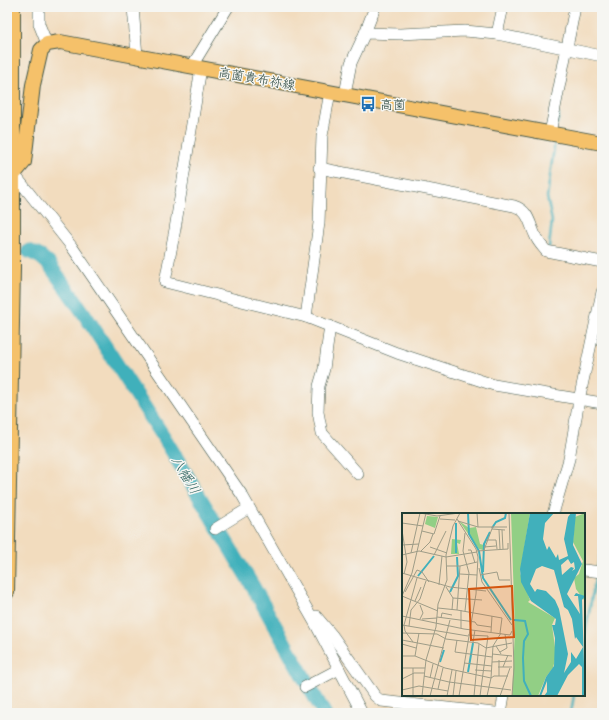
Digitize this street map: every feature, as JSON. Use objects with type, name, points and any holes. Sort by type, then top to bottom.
[{"type":"main road","points":[[7,592],[14,174],[13,7]]},
{"type":"main road","name":"高薗貴布祢線","points":[[47,44],[60,42],[602,143]]},
{"type":"main road","points":[[14,174],[24,162],[38,60],[41,50],[47,44]]},
{"type":"street","points":[[39,7],[39,24],[47,44]]},
{"type":"street","points":[[133,7],[137,56]]},
{"type":"street","points":[[228,7],[196,67],[175,229],[165,282],[306,317],[397,353],[494,385],[602,403]]},
{"type":"street","points":[[345,94],[351,63],[375,7]]},
{"type":"street","points":[[497,34],[503,7]]},
{"type":"street","points":[[550,133],[569,49],[575,7]]},
{"type":"street","points":[[365,33],[400,34],[466,31],[497,34],[602,56]]},
{"type":"street","points":[[306,317],[319,223],[322,136],[330,92]]},
{"type":"street","points":[[320,168],[521,208],[528,215],[535,236],[546,252],[602,262]]},
{"type":"street","points":[[14,174],[72,247],[249,508],[298,594],[362,713]]},
{"type":"street","points":[[553,513],[569,459],[579,400],[602,292]]},
{"type":"street","points":[[330,326],[324,369],[319,386],[318,412],[322,433],[358,474]]},
{"type":"street","points":[[215,529],[249,508]]},
{"type":"street","points":[[585,570],[602,572]]},
{"type":"street","points":[[298,594],[332,635],[375,696],[381,701],[495,713]]},
{"type":"street","points":[[305,687],[339,669]]},
{"type":"street","points":[[501,713],[504,696]]},
{"type":"waterway","points":[[557,124],[559,115]]},
{"type":"waterway","points":[[549,247],[552,221],[547,197],[555,141]]},
{"type":"waterway","name":"八幡川","points":[[29,251],[41,257],[49,264],[83,312],[165,439],[252,585],[324,713]]},
{"type":"waterway","points":[[597,568],[602,546]]},
{"type":"waterway","points":[[585,634],[596,574]]},
{"type":"waterway","points":[[571,713],[574,696]]},
{"type":"place","name":"高薗","points":[[368,104]]}]
